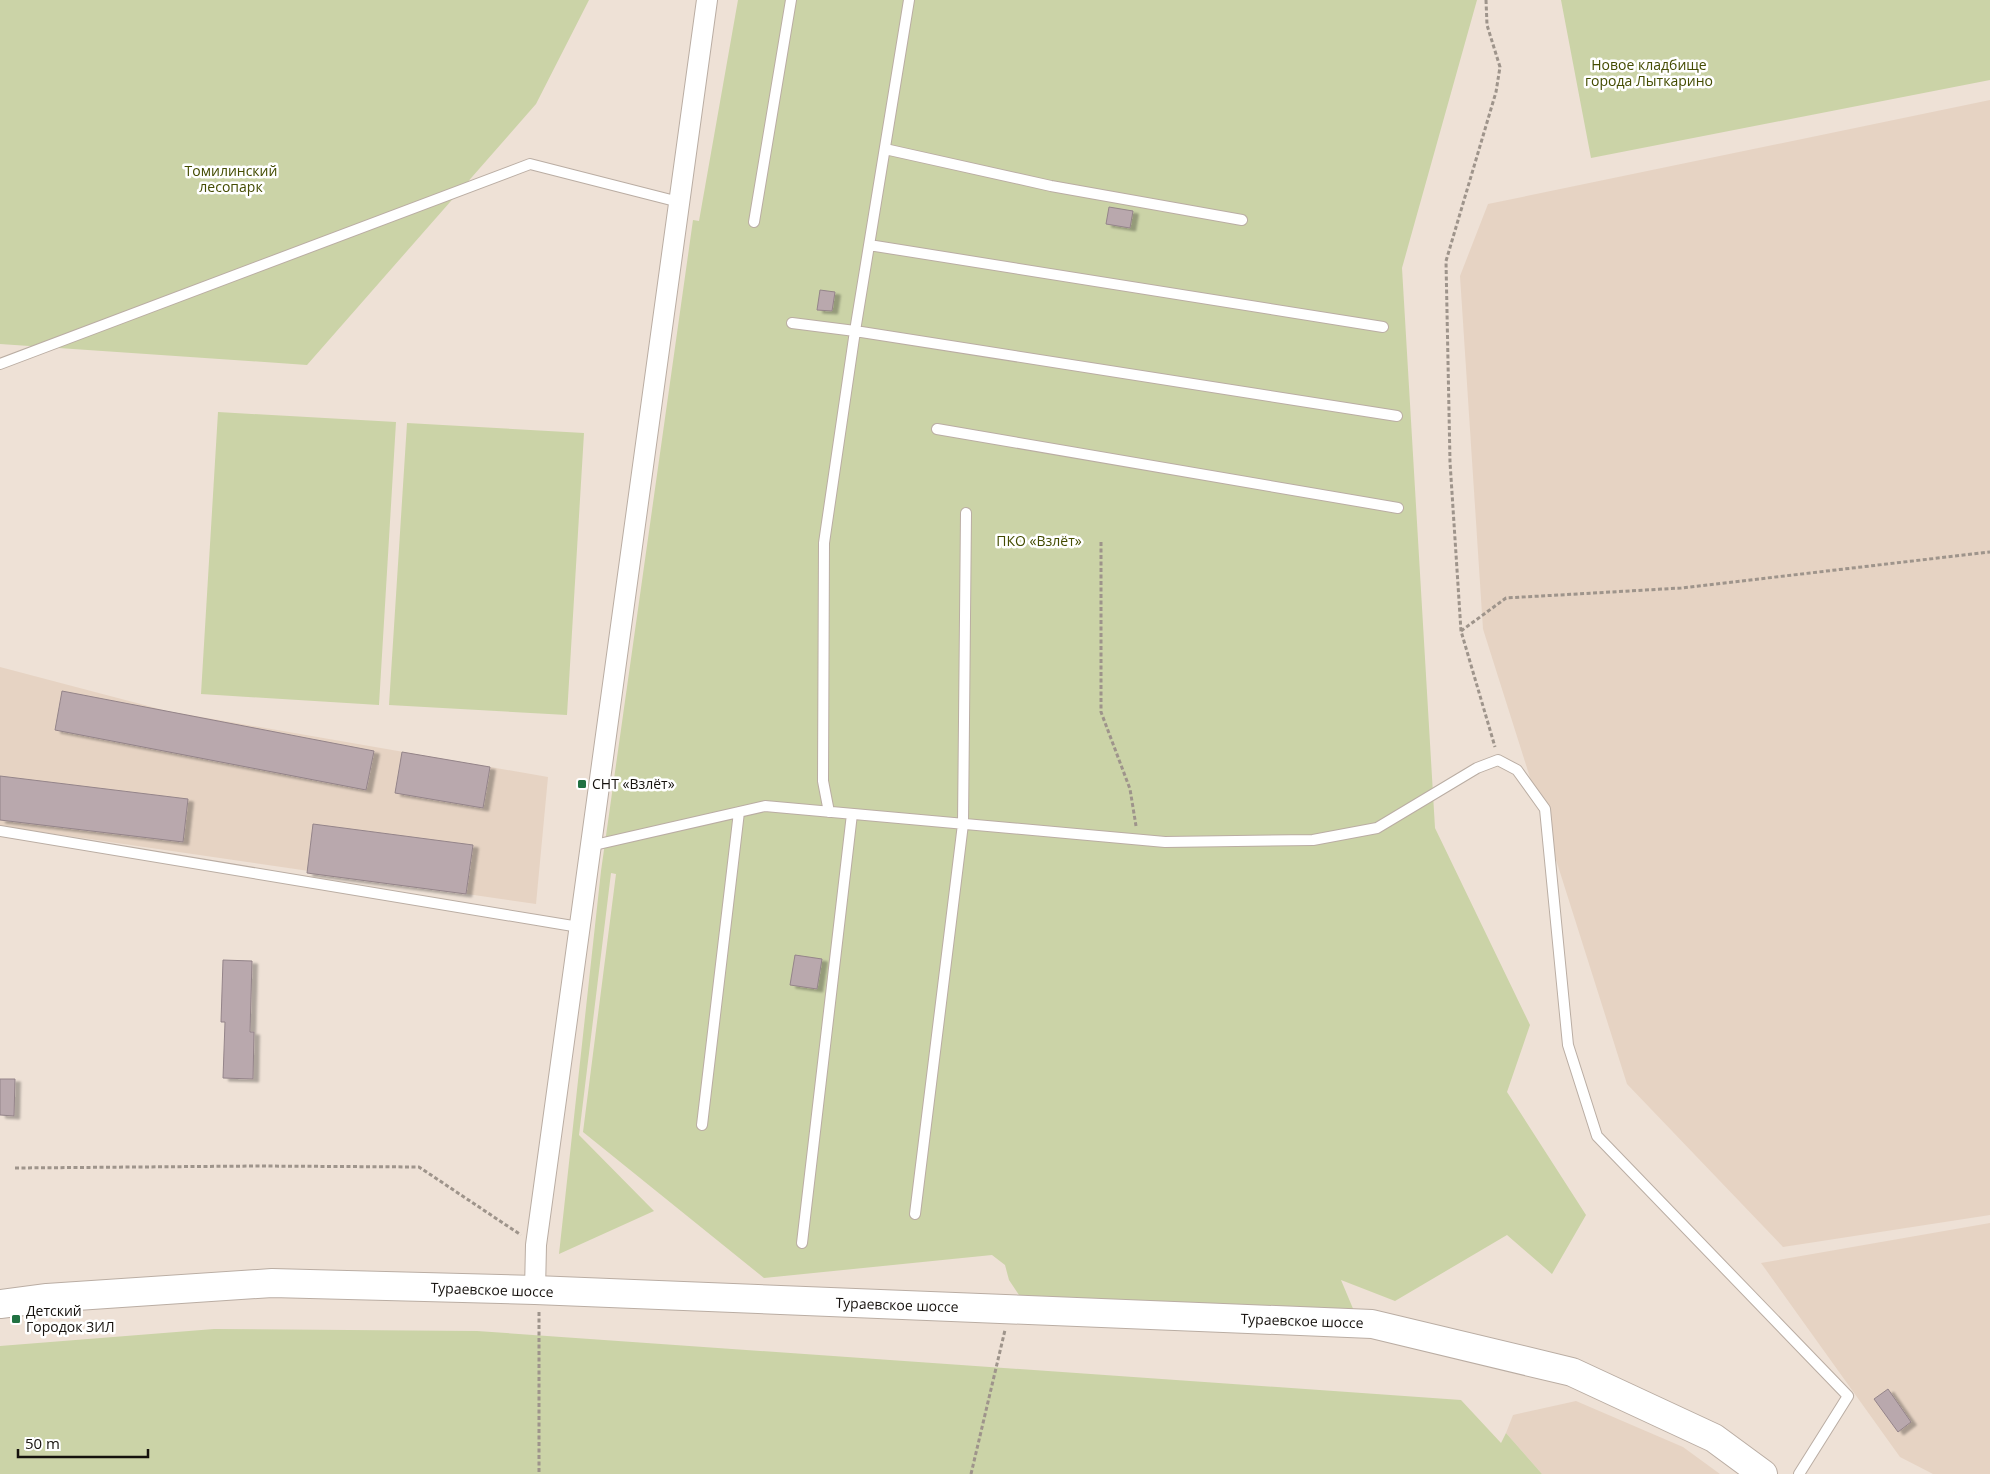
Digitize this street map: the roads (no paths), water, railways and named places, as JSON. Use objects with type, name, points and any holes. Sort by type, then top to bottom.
[{"type":"main road","name":"Тураевское шоссе","points":[[0,1304],[47,1298],[272,1283],[534,1290],[1372,1324],[1572,1372],[1714,1438],[1763,1474]]},
{"type":"street","points":[[534,1290],[536,1245],[706,0]]},
{"type":"lane","points":[[754,222],[791,0]]},
{"type":"lane","points":[[829,812],[823,782],[824,542],[855,331],[909,0]]},
{"type":"lane","points":[[885,149],[1051,186],[1242,220]]},
{"type":"lane","points":[[0,364],[530,164],[679,202]]},
{"type":"lane","points":[[869,245],[1383,327]]},
{"type":"lane","points":[[792,323],[855,331],[1396,416]]},
{"type":"lane","points":[[937,429],[1398,508]]},
{"type":"lane","points":[[915,1214],[963,824],[966,513]]},
{"type":"lane","points":[[590,846],[765,806],[1165,842],[1313,840],[1377,828],[1477,768],[1498,760],[1517,770],[1545,809],[1568,1045],[1597,1136],[1848,1396],[1800,1474]]},
{"type":"lane","points":[[702,1125],[739,812]]},
{"type":"lane","points":[[802,1243],[852,814]]},
{"type":"lane","points":[[0,831],[579,927]]},
{"type":"place","name":"СНТ «Взлёт»","points":[[582,784]]},
{"type":"place","name":"Детский Городок ЗИЛ","points":[[16,1319]]},
{"type":"park label","name":"Новое кладбище города Лыткарино","points":[[1649,74]]},
{"type":"park label","name":"Томилинский лесопарк","points":[[231,180]]},
{"type":"park label","name":"ПКО «Взлёт»","points":[[1039,541]]}]
